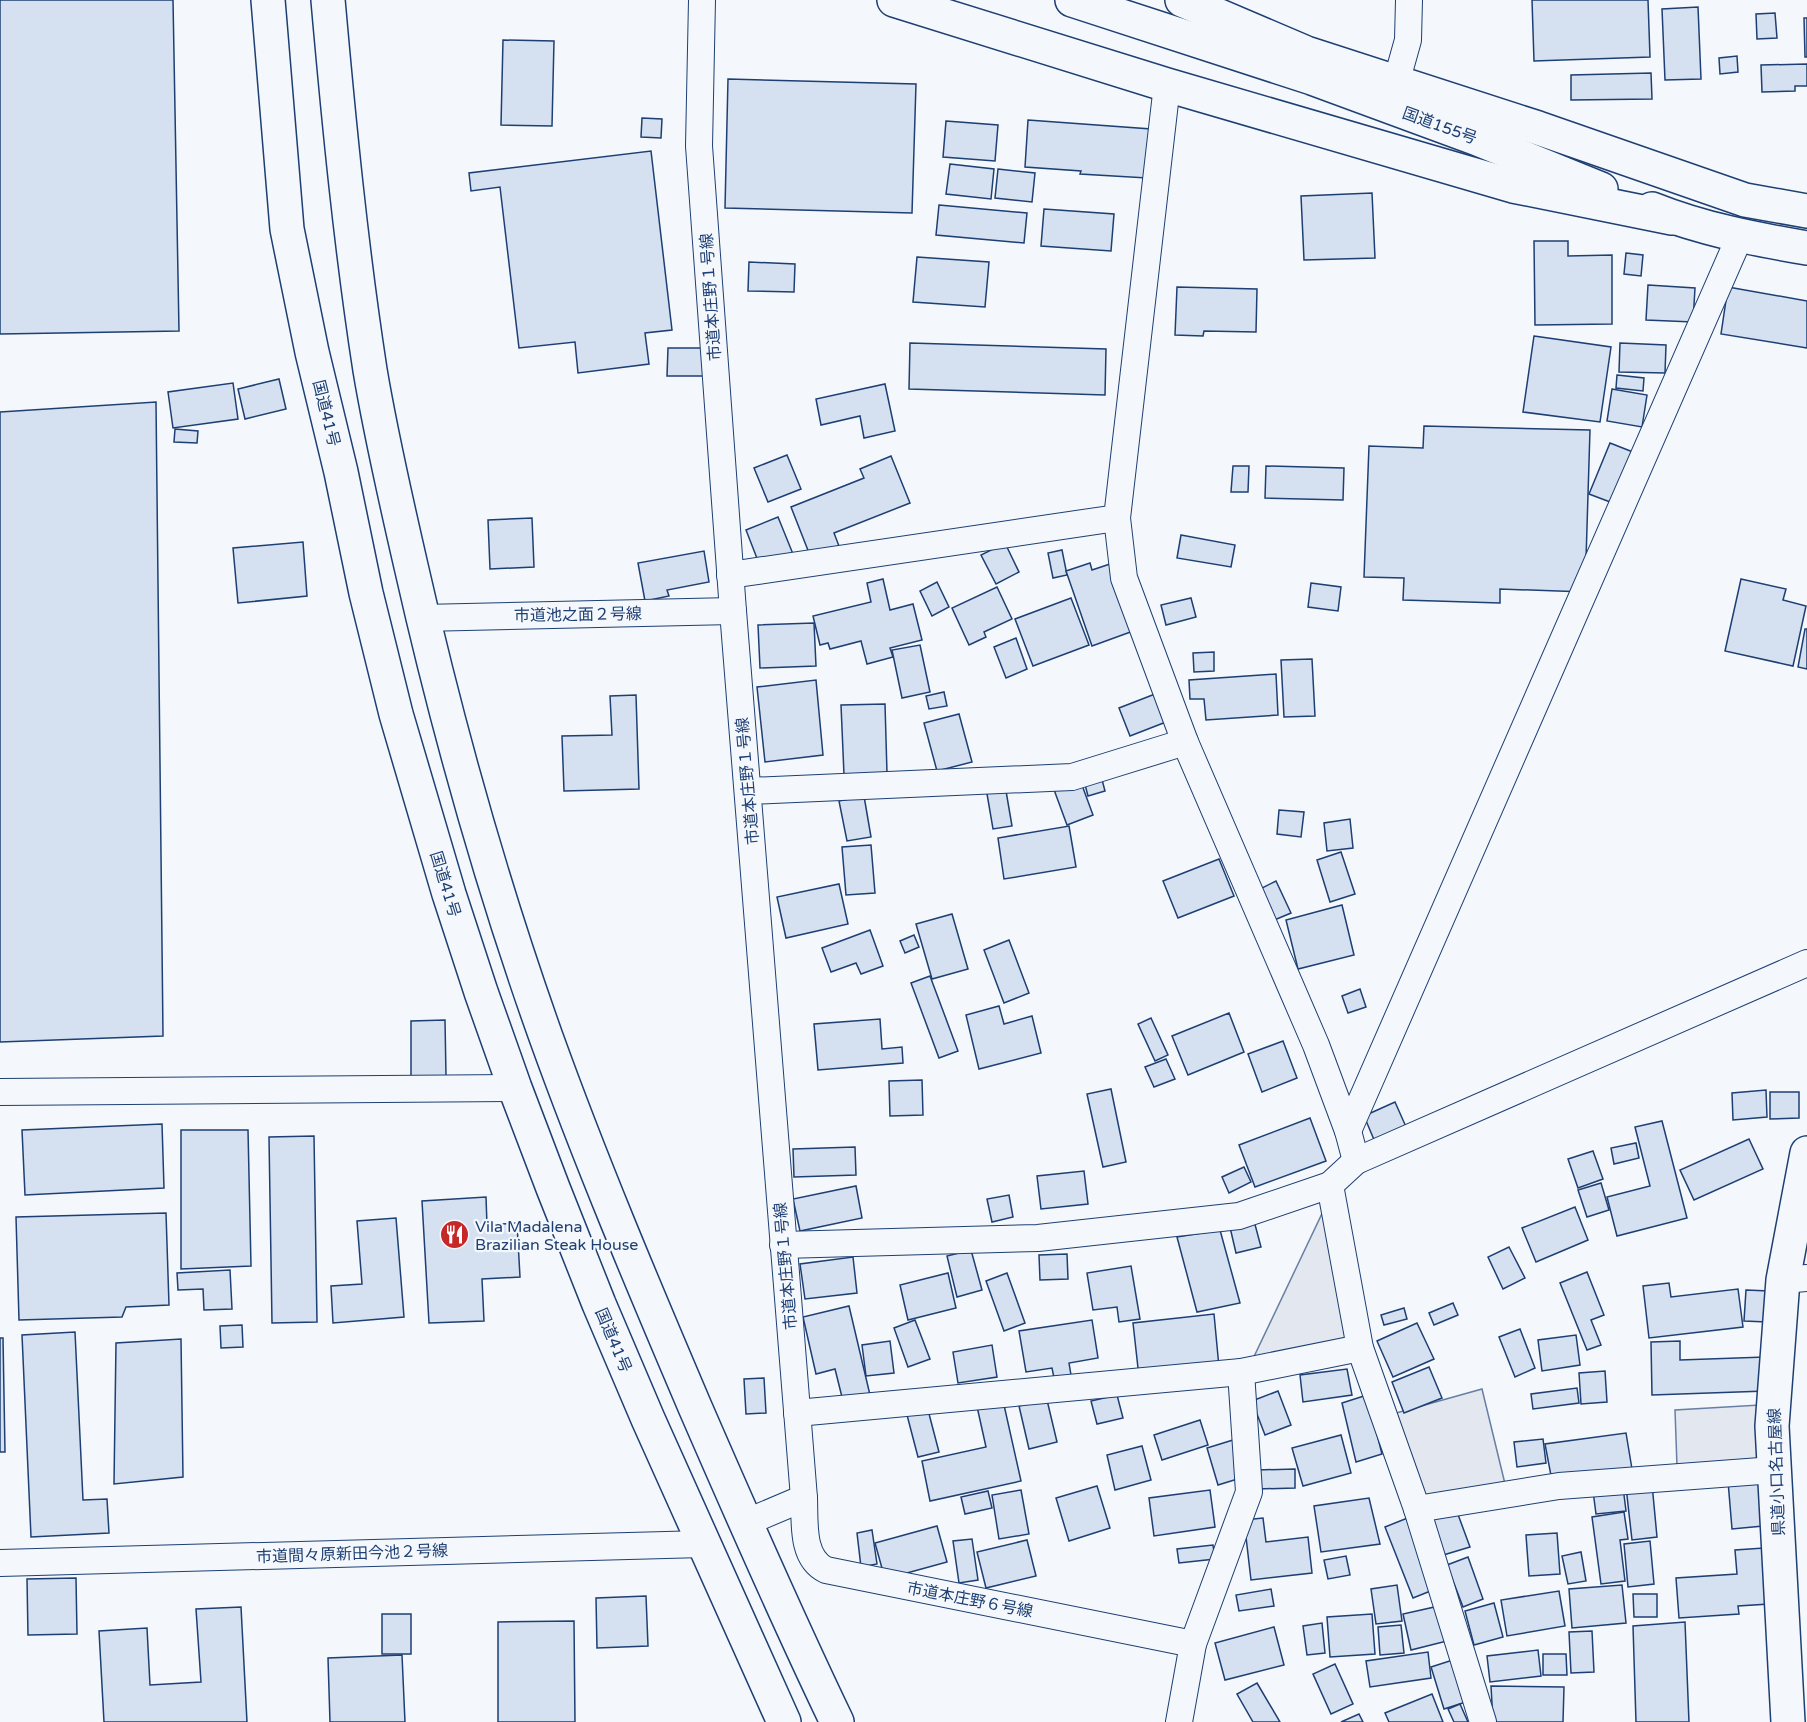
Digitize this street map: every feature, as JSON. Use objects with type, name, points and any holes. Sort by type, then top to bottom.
[{"type":"main road","name":"国道41号","points":[[268,0],[287,229],[366,593],[396,714],[449,894],[516,1088],[599,1304],[784,1722]]},
{"type":"main road","points":[[328,0],[339,126],[371,374],[422,618],[471,806],[545,1034],[635,1268],[745,1523],[837,1722]]},
{"type":"main road","points":[[894,0],[1167,85],[1513,186],[1672,218]]},
{"type":"main road","name":"国道155号","points":[[1072,0],[1140,9],[1304,52],[1538,128],[1745,200],[1807,211]]},
{"type":"main road","points":[[1182,0],[1304,52]]},
{"type":"main road","name":"国道155号","points":[[1140,9],[1312,78],[1475,138],[1672,218],[1740,236],[1807,248]]},
{"type":"main road","name":"県道小口名古屋線","points":[[1788,1722],[1772,1426],[1795,1279],[1807,1153]]},
{"type":"street","name":"市道本庄野１号線","points":[[702,0],[699,146],[730,574],[804,1498]]},
{"type":"street","points":[[1396,83],[1408,40],[1409,0]]},
{"type":"street","points":[[1167,85],[1117,518],[1124,578],[1185,742],[1316,1046],[1348,1131],[1356,1161]]},
{"type":"street","points":[[1348,1131],[1740,236]]},
{"type":"street","points":[[730,574],[1117,518]]},
{"type":"street","name":"市道池之面２号線","points":[[422,618],[733,611]]},
{"type":"street","points":[[748,791],[1072,777],[1185,742]]},
{"type":"street","points":[[783,1245],[1038,1238],[1239,1216],[1330,1185],[1356,1161],[1807,963]]},
{"type":"street","points":[[0,1092],[516,1088]]},
{"type":"street","points":[[1330,1185],[1360,1348],[1417,1509],[1483,1722]]},
{"type":"street","points":[[797,1413],[1241,1372],[1360,1348]]},
{"type":"street","points":[[1179,1722],[1193,1644],[1249,1492],[1241,1372]]},
{"type":"street","points":[[1417,1509],[1559,1486],[1774,1470]]},
{"type":"street","points":[[745,1523],[804,1498]]},
{"type":"street","name":"市道本庄野６号線","points":[[804,1498],[809,1552],[812,1560],[826,1570],[1193,1644]]},
{"type":"street","name":"市道間々原新田今池２号線","points":[[0,1563],[704,1544]]},
{"type":"shaded area","points":[[1328,1201],[1354,1344],[1250,1365]]},
{"type":"shaded area","points":[[1482,1389],[1506,1488],[1420,1502],[1389,1415]]},
{"type":"shaded area","points":[[1760,1405],[1764,1461],[1677,1466],[1675,1410]]},
{"type":"building","points":[[0,0],[173,0],[179,331],[0,334]]},
{"type":"building","points":[[1532,0],[1648,0],[1650,57],[1534,61]]},
{"type":"building","points":[[1698,7],[1701,79],[1665,80],[1662,9]]},
{"type":"building","points":[[1775,13],[1777,38],[1757,39],[1756,14]]},
{"type":"building","points":[[1804,18],[1807,18],[1807,57],[1805,57]]},
{"type":"building","points":[[503,40],[554,41],[552,126],[501,125]]},
{"type":"building","points":[[1737,56],[1738,72],[1720,74],[1719,58]]},
{"type":"building","points":[[1807,64],[1807,86],[1795,86],[1795,91],[1762,92],[1761,65]]},
{"type":"building","points":[[1651,73],[1652,99],[1571,100],[1571,75]]},
{"type":"building","points":[[728,79],[916,84],[912,213],[725,208]]},
{"type":"building","points":[[642,118],[662,119],[661,138],[641,137]]},
{"type":"building","points":[[1028,120],[1151,129],[1147,178],[1080,174],[1081,171],[1025,167]]},
{"type":"building","points":[[946,121],[998,125],[995,161],[943,157]]},
{"type":"building","points":[[651,151],[672,330],[645,333],[649,364],[578,373],[575,342],[519,348],[500,187],[471,191],[469,173]]},
{"type":"building","points":[[950,164],[994,169],[991,199],[946,194]]},
{"type":"building","points":[[998,169],[1035,173],[1032,202],[995,198]]},
{"type":"building","points":[[1372,193],[1375,258],[1304,260],[1301,196]]},
{"type":"building","points":[[939,205],[1027,213],[1024,243],[936,235]]},
{"type":"building","points":[[1044,209],[1114,214],[1111,251],[1041,246]]},
{"type":"building","points":[[1534,241],[1568,241],[1568,256],[1612,255],[1612,324],[1535,325]]},
{"type":"building","points":[[1626,253],[1643,255],[1641,276],[1624,274]]},
{"type":"building","points":[[917,257],[989,262],[985,307],[913,302]]},
{"type":"building","points":[[749,262],[795,264],[794,292],[748,291]]},
{"type":"building","points":[[1648,285],[1695,288],[1693,322],[1646,320]]},
{"type":"building","points":[[1177,287],[1257,289],[1256,332],[1204,331],[1203,336],[1175,335]]},
{"type":"building","points":[[1728,287],[1807,301],[1807,348],[1721,334]]},
{"type":"building","points":[[1534,336],[1611,347],[1600,422],[1523,412]]},
{"type":"building","points":[[910,343],[1106,349],[1105,395],[909,389]]},
{"type":"building","points":[[1620,343],[1666,345],[1665,373],[1619,372]]},
{"type":"building","points":[[668,348],[703,348],[703,376],[667,376]]},
{"type":"building","points":[[1617,375],[1644,378],[1643,391],[1616,388]]},
{"type":"building","points":[[279,379],[286,409],[245,419],[238,389]]},
{"type":"building","points":[[233,383],[238,419],[173,428],[168,392]]},
{"type":"building","points":[[885,384],[895,431],[864,438],[860,416],[821,425],[816,399]]},
{"type":"building","points":[[1612,389],[1647,395],[1642,427],[1607,421]]},
{"type":"building","points":[[156,402],[163,1036],[0,1042],[0,412]]},
{"type":"building","points":[[1424,426],[1590,430],[1585,592],[1500,589],[1500,603],[1403,600],[1404,578],[1364,577],[1369,446],[1423,448]]},
{"type":"building","points":[[175,429],[198,431],[197,443],[174,442]]},
{"type":"building","points":[[1610,443],[1638,454],[1618,505],[1589,494]]},
{"type":"building","points":[[787,455],[801,489],[768,502],[754,468]]},
{"type":"building","points":[[891,456],[910,503],[834,533],[839,546],[811,558],[791,507],[864,478],[860,469]]},
{"type":"building","points":[[1233,466],[1249,466],[1248,492],[1231,492]]},
{"type":"building","points":[[1266,466],[1344,468],[1343,500],[1265,498]]},
{"type":"building","points":[[778,517],[793,554],[760,566],[746,530]]},
{"type":"building","points":[[532,518],[534,567],[490,569],[488,520]]},
{"type":"building","points":[[1181,535],[1235,545],[1231,567],[1177,558]]},
{"type":"building","points":[[303,542],[307,596],[238,603],[233,548]]},
{"type":"building","points":[[1005,543],[1019,572],[996,584],[981,555]]},
{"type":"building","points":[[1062,550],[1067,575],[1053,578],[1048,553]]},
{"type":"building","points":[[704,551],[709,582],[667,590],[669,596],[645,601],[638,563]]},
{"type":"building","points":[[1090,563],[1092,570],[1113,563],[1136,630],[1092,646],[1066,571]]},
{"type":"building","points":[[883,579],[890,610],[913,604],[922,640],[890,648],[893,657],[867,664],[861,641],[830,649],[828,643],[820,645],[813,616],[871,602],[867,583]]},
{"type":"building","points":[[1741,579],[1786,589],[1783,600],[1806,606],[1793,666],[1725,651]]},
{"type":"building","points":[[937,582],[949,607],[932,616],[920,591]]},
{"type":"building","points":[[1311,583],[1341,587],[1338,611],[1308,607]]},
{"type":"building","points":[[997,587],[1012,619],[984,632],[986,637],[969,645],[952,608]]},
{"type":"building","points":[[1071,598],[1089,645],[1033,666],[1015,619]]},
{"type":"building","points":[[1191,598],[1196,617],[1166,625],[1161,605]]},
{"type":"building","points":[[814,623],[816,666],[760,668],[758,625]]},
{"type":"building","points":[[1805,629],[1807,629],[1807,669],[1798,667]]},
{"type":"building","points":[[1016,638],[1027,669],[1006,678],[994,647]]},
{"type":"building","points":[[920,645],[930,692],[902,698],[892,650]]},
{"type":"building","points":[[1214,652],[1214,671],[1194,672],[1193,653]]},
{"type":"building","points":[[1312,659],[1315,716],[1284,717],[1281,660]]},
{"type":"building","points":[[1276,674],[1278,715],[1206,720],[1204,699],[1190,699],[1189,680]]},
{"type":"building","points":[[816,680],[823,755],[765,762],[757,687]]},
{"type":"building","points":[[944,692],[947,706],[929,709],[926,696]]},
{"type":"building","points":[[1155,694],[1166,722],[1130,736],[1119,708]]},
{"type":"building","points":[[636,695],[639,789],[564,791],[562,736],[612,735],[610,696]]},
{"type":"building","points":[[885,704],[887,773],[844,775],[841,705]]},
{"type":"building","points":[[959,714],[972,762],[937,771],[924,723]]},
{"type":"building","points":[[1100,772],[1105,791],[1088,796],[1083,777]]},
{"type":"building","points":[[1079,777],[1093,815],[1067,825],[1053,787]]},
{"type":"building","points":[[1005,785],[1012,826],[993,829],[986,788]]},
{"type":"building","points":[[864,796],[871,837],[847,841],[839,801]]},
{"type":"building","points":[[1279,810],[1304,812],[1301,837],[1277,834]]},
{"type":"building","points":[[1350,819],[1353,848],[1327,851],[1324,823]]},
{"type":"building","points":[[1069,826],[1076,867],[1004,879],[998,838]]},
{"type":"building","points":[[871,845],[875,893],[846,895],[842,847]]},
{"type":"building","points":[[1341,852],[1355,894],[1330,902],[1317,860]]},
{"type":"building","points":[[1219,859],[1234,896],[1178,918],[1163,881]]},
{"type":"building","points":[[1276,881],[1291,913],[1272,921],[1258,890]]},
{"type":"building","points":[[839,884],[848,924],[786,938],[777,897]]},
{"type":"building","points":[[1342,905],[1354,955],[1298,969],[1286,920]]},
{"type":"building","points":[[952,914],[968,969],[932,979],[916,924]]},
{"type":"building","points":[[870,930],[883,966],[861,974],[856,963],[831,972],[822,948]]},
{"type":"building","points":[[914,935],[919,947],[905,953],[900,941]]},
{"type":"building","points":[[1009,940],[1029,993],[1004,1003],[984,950]]},
{"type":"building","points":[[930,976],[958,1051],[939,1058],[911,983]]},
{"type":"building","points":[[1360,989],[1366,1007],[1348,1013],[1342,996]]},
{"type":"building","points":[[999,1006],[1004,1024],[1032,1016],[1041,1053],[979,1069],[966,1015]]},
{"type":"building","points":[[1229,1013],[1244,1052],[1188,1075],[1172,1036]]},
{"type":"building","points":[[1151,1018],[1168,1055],[1155,1061],[1138,1024]]},
{"type":"building","points":[[880,1019],[882,1049],[902,1047],[903,1063],[818,1070],[814,1024]]},
{"type":"building","points":[[445,1020],[446,1076],[411,1076],[411,1021]]},
{"type":"building","points":[[1283,1041],[1297,1078],[1262,1092],[1248,1054]]},
{"type":"building","points":[[1166,1059],[1175,1079],[1154,1087],[1145,1067]]},
{"type":"building","points":[[922,1080],[923,1115],[890,1116],[889,1081]]},
{"type":"building","points":[[1111,1089],[1126,1162],[1103,1167],[1087,1094]]},
{"type":"building","points":[[1766,1090],[1767,1117],[1733,1120],[1732,1093]]},
{"type":"building","points":[[1770,1092],[1799,1092],[1799,1118],[1770,1119]]},
{"type":"building","points":[[1395,1102],[1407,1129],[1375,1142],[1364,1116]]},
{"type":"building","points":[[1310,1118],[1326,1161],[1255,1187],[1239,1145]]},
{"type":"building","points":[[1662,1121],[1687,1218],[1617,1236],[1607,1197],[1650,1186],[1635,1127]]},
{"type":"building","points":[[162,1124],[164,1188],[25,1195],[22,1130]]},
{"type":"building","points":[[181,1130],[248,1130],[251,1266],[181,1269]]},
{"type":"building","points":[[314,1136],[317,1322],[272,1323],[269,1137]]},
{"type":"building","points":[[1749,1139],[1763,1169],[1694,1200],[1680,1170]]},
{"type":"building","points":[[1636,1143],[1639,1158],[1614,1164],[1611,1148]]},
{"type":"building","points":[[855,1147],[856,1175],[794,1177],[793,1149]]},
{"type":"building","points":[[1593,1151],[1603,1179],[1578,1188],[1568,1159]]},
{"type":"building","points":[[1244,1167],[1251,1182],[1229,1193],[1222,1177]]},
{"type":"building","points":[[1084,1171],[1088,1204],[1041,1209],[1037,1176]]},
{"type":"building","points":[[1601,1183],[1609,1210],[1587,1217],[1578,1190]]},
{"type":"building","points":[[856,1186],[862,1218],[800,1231],[793,1199]]},
{"type":"building","points":[[1009,1195],[1013,1217],[992,1222],[987,1199]]},
{"type":"building","points":[[486,1197],[487,1225],[517,1223],[520,1277],[482,1279],[484,1321],[429,1323],[422,1201]]},
{"type":"building","points":[[1575,1207],[1588,1240],[1536,1262],[1522,1228]]},
{"type":"building","points":[[166,1213],[169,1305],[126,1307],[122,1317],[19,1320],[16,1217]]},
{"type":"building","points":[[1253,1217],[1261,1247],[1236,1253],[1229,1223]]},
{"type":"building","points":[[396,1218],[404,1317],[333,1323],[331,1286],[362,1284],[357,1221]]},
{"type":"building","points":[[1220,1230],[1240,1303],[1197,1312],[1177,1237]]},
{"type":"building","points":[[1509,1247],[1525,1278],[1503,1289],[1488,1257]]},
{"type":"building","points":[[971,1250],[982,1290],[957,1297],[947,1256]]},
{"type":"building","points":[[1067,1254],[1068,1279],[1040,1280],[1039,1255]]},
{"type":"building","points":[[853,1257],[857,1293],[805,1299],[800,1264]]},
{"type":"building","points":[[1131,1266],[1140,1319],[1119,1322],[1117,1307],[1093,1310],[1087,1273]]},
{"type":"building","points":[[230,1270],[232,1309],[204,1310],[203,1289],[178,1290],[177,1273]]},
{"type":"building","points":[[1587,1272],[1604,1315],[1591,1320],[1601,1345],[1587,1350],[1560,1283]]},
{"type":"building","points":[[948,1273],[956,1308],[908,1320],[900,1285]]},
{"type":"building","points":[[1007,1273],[1025,1323],[1004,1331],[986,1281]]},
{"type":"building","points":[[1669,1283],[1671,1297],[1738,1289],[1743,1327],[1649,1338],[1643,1286]]},
{"type":"building","points":[[1746,1290],[1769,1291],[1767,1322],[1744,1321]]},
{"type":"building","points":[[1453,1303],[1458,1315],[1434,1325],[1429,1313]]},
{"type":"building","points":[[849,1306],[870,1395],[843,1401],[835,1369],[816,1374],[803,1317]]},
{"type":"building","points":[[1404,1308],[1407,1319],[1384,1325],[1381,1315]]},
{"type":"building","points":[[1214,1314],[1219,1367],[1139,1377],[1133,1323]]},
{"type":"building","points":[[915,1320],[930,1359],[908,1367],[894,1328]]},
{"type":"building","points":[[1092,1320],[1098,1358],[1069,1363],[1071,1375],[1054,1378],[1052,1368],[1026,1372],[1019,1331]]},
{"type":"building","points":[[1417,1323],[1434,1359],[1393,1377],[1377,1341]]},
{"type":"building","points":[[242,1325],[243,1347],[221,1348],[220,1326]]},
{"type":"building","points":[[1520,1329],[1535,1368],[1515,1377],[1499,1337]]},
{"type":"building","points":[[75,1332],[83,1500],[107,1499],[109,1533],[31,1537],[22,1335]]},
{"type":"building","points":[[1576,1335],[1580,1365],[1542,1371],[1538,1340]]},
{"type":"building","points":[[0,1338],[3,1338],[5,1452],[0,1452]]},
{"type":"building","points":[[181,1339],[183,1477],[114,1484],[116,1343]]},
{"type":"building","points":[[890,1341],[894,1373],[866,1376],[862,1345]]},
{"type":"building","points":[[1680,1341],[1680,1360],[1765,1357],[1766,1391],[1652,1395],[1651,1342]]},
{"type":"building","points":[[992,1345],[997,1377],[958,1383],[953,1352]]},
{"type":"building","points":[[1429,1367],[1442,1398],[1404,1413],[1392,1382]]},
{"type":"building","points":[[1347,1369],[1352,1395],[1303,1402],[1300,1375]]},
{"type":"building","points":[[1605,1371],[1607,1402],[1581,1404],[1579,1373]]},
{"type":"building","points":[[764,1378],[766,1413],[746,1414],[744,1379]]},
{"type":"building","points":[[1577,1388],[1579,1403],[1533,1409],[1531,1394]]},
{"type":"building","points":[[1278,1391],[1291,1425],[1265,1435],[1252,1401]]},
{"type":"building","points":[[1117,1395],[1123,1418],[1097,1424],[1091,1401]]},
{"type":"building","points":[[1367,1395],[1382,1454],[1356,1462],[1342,1403]]},
{"type":"building","points":[[1002,1396],[1021,1481],[930,1501],[922,1461],[986,1447],[976,1402]]},
{"type":"building","points":[[1047,1400],[1057,1442],[1029,1449],[1019,1406]]},
{"type":"building","points":[[928,1410],[939,1452],[918,1457],[907,1415]]},
{"type":"building","points":[[1200,1420],[1208,1445],[1162,1460],[1154,1435]]},
{"type":"building","points":[[1626,1433],[1632,1469],[1552,1481],[1545,1444]]},
{"type":"building","points":[[1341,1435],[1351,1473],[1303,1486],[1292,1448]]},
{"type":"building","points":[[1543,1439],[1546,1463],[1517,1467],[1514,1442]]},
{"type":"building","points":[[1233,1440],[1244,1477],[1218,1485],[1207,1448]]},
{"type":"building","points":[[1142,1446],[1151,1480],[1115,1490],[1107,1455]]},
{"type":"building","points":[[1295,1469],[1295,1488],[1257,1489],[1257,1470]]},
{"type":"building","points":[[1760,1480],[1763,1526],[1732,1529],[1728,1481]]},
{"type":"building","points":[[1652,1484],[1657,1537],[1632,1540],[1626,1487]]},
{"type":"building","points":[[1097,1486],[1110,1528],[1069,1541],[1056,1498]]},
{"type":"building","points":[[1623,1487],[1626,1511],[1596,1514],[1593,1491]]},
{"type":"building","points":[[1021,1490],[1029,1534],[999,1539],[992,1495]]},
{"type":"building","points":[[1210,1490],[1215,1527],[1154,1536],[1149,1498]]},
{"type":"building","points":[[988,1491],[992,1508],[965,1514],[961,1497]]},
{"type":"building","points":[[1369,1498],[1380,1544],[1321,1552],[1314,1506]]},
{"type":"building","points":[[1456,1509],[1470,1547],[1440,1556],[1427,1519]]},
{"type":"building","points":[[1624,1512],[1628,1539],[1620,1540],[1625,1581],[1601,1584],[1592,1517]]},
{"type":"building","points":[[1410,1517],[1438,1588],[1413,1598],[1385,1527]]},
{"type":"building","points":[[1263,1518],[1266,1542],[1308,1537],[1312,1573],[1251,1580],[1244,1520]]},
{"type":"building","points":[[937,1526],[947,1562],[885,1579],[875,1543]]},
{"type":"building","points":[[872,1530],[877,1564],[861,1567],[857,1533]]},
{"type":"building","points":[[1557,1533],[1560,1574],[1529,1576],[1526,1535]]},
{"type":"building","points":[[972,1539],[978,1580],[959,1583],[953,1541]]},
{"type":"building","points":[[1027,1540],[1036,1576],[986,1588],[977,1552]]},
{"type":"building","points":[[1650,1541],[1654,1584],[1628,1587],[1624,1544]]},
{"type":"building","points":[[1213,1545],[1215,1559],[1179,1563],[1177,1549]]},
{"type":"building","points":[[1764,1548],[1769,1604],[1738,1606],[1739,1614],[1679,1618],[1676,1578],[1737,1574],[1735,1550]]},
{"type":"building","points":[[1581,1552],[1586,1581],[1568,1584],[1562,1556]]},
{"type":"building","points":[[1346,1556],[1350,1575],[1328,1579],[1324,1560]]},
{"type":"building","points":[[1468,1557],[1483,1599],[1463,1607],[1447,1565]]},
{"type":"building","points":[[76,1578],[77,1634],[28,1635],[27,1579]]},
{"type":"building","points":[[1397,1585],[1402,1621],[1376,1624],[1371,1589]]},
{"type":"building","points":[[1622,1585],[1626,1623],[1572,1628],[1569,1589]]},
{"type":"building","points":[[1271,1589],[1274,1606],[1239,1611],[1236,1595]]},
{"type":"building","points":[[1559,1591],[1565,1626],[1507,1636],[1501,1600]]},
{"type":"building","points":[[1633,1594],[1657,1594],[1657,1617],[1634,1617]]},
{"type":"building","points":[[646,1596],[648,1646],[597,1648],[596,1598]]},
{"type":"building","points":[[1494,1603],[1503,1637],[1474,1645],[1465,1611]]},
{"type":"building","points":[[1439,1606],[1447,1641],[1411,1650],[1403,1614]]},
{"type":"building","points":[[241,1607],[247,1722],[104,1722],[99,1631],[147,1628],[150,1685],[201,1682],[196,1609]]},
{"type":"building","points":[[382,1614],[411,1614],[411,1654],[382,1654]]},
{"type":"building","points":[[1372,1614],[1375,1654],[1330,1657],[1327,1617]]},
{"type":"building","points":[[574,1621],[575,1722],[498,1722],[498,1622]]},
{"type":"building","points":[[1685,1622],[1689,1722],[1636,1722],[1633,1626]]},
{"type":"building","points":[[1322,1623],[1325,1653],[1307,1655],[1303,1626]]},
{"type":"building","points":[[1401,1625],[1404,1653],[1380,1655],[1378,1627]]},
{"type":"building","points":[[1274,1627],[1284,1665],[1225,1680],[1215,1643]]},
{"type":"building","points":[[1592,1631],[1594,1672],[1571,1673],[1569,1632]]},
{"type":"building","points":[[1538,1650],[1541,1676],[1490,1682],[1487,1656]]},
{"type":"building","points":[[1428,1652],[1431,1678],[1370,1687],[1366,1661]]},
{"type":"building","points":[[1543,1654],[1566,1654],[1567,1675],[1543,1675]]},
{"type":"building","points":[[402,1655],[405,1722],[330,1722],[328,1658]]},
{"type":"building","points":[[1459,1658],[1472,1700],[1444,1709],[1431,1667]]},
{"type":"building","points":[[1335,1664],[1353,1704],[1331,1714],[1313,1674]]},
{"type":"building","points":[[1257,1683],[1280,1722],[1253,1722],[1237,1694]]},
{"type":"building","points":[[1491,1686],[1564,1687],[1563,1722],[1493,1722]]},
{"type":"building","points":[[1432,1694],[1443,1722],[1389,1722],[1385,1713]]},
{"type":"building","points":[[1460,1704],[1468,1722],[1454,1722],[1448,1709]]},
{"type":"building","points":[[1359,1714],[1363,1722],[1341,1722]]},
{"type":"place","name":"Vila Madalena Brazilian Steak House","points":[[454,1235]]}]
